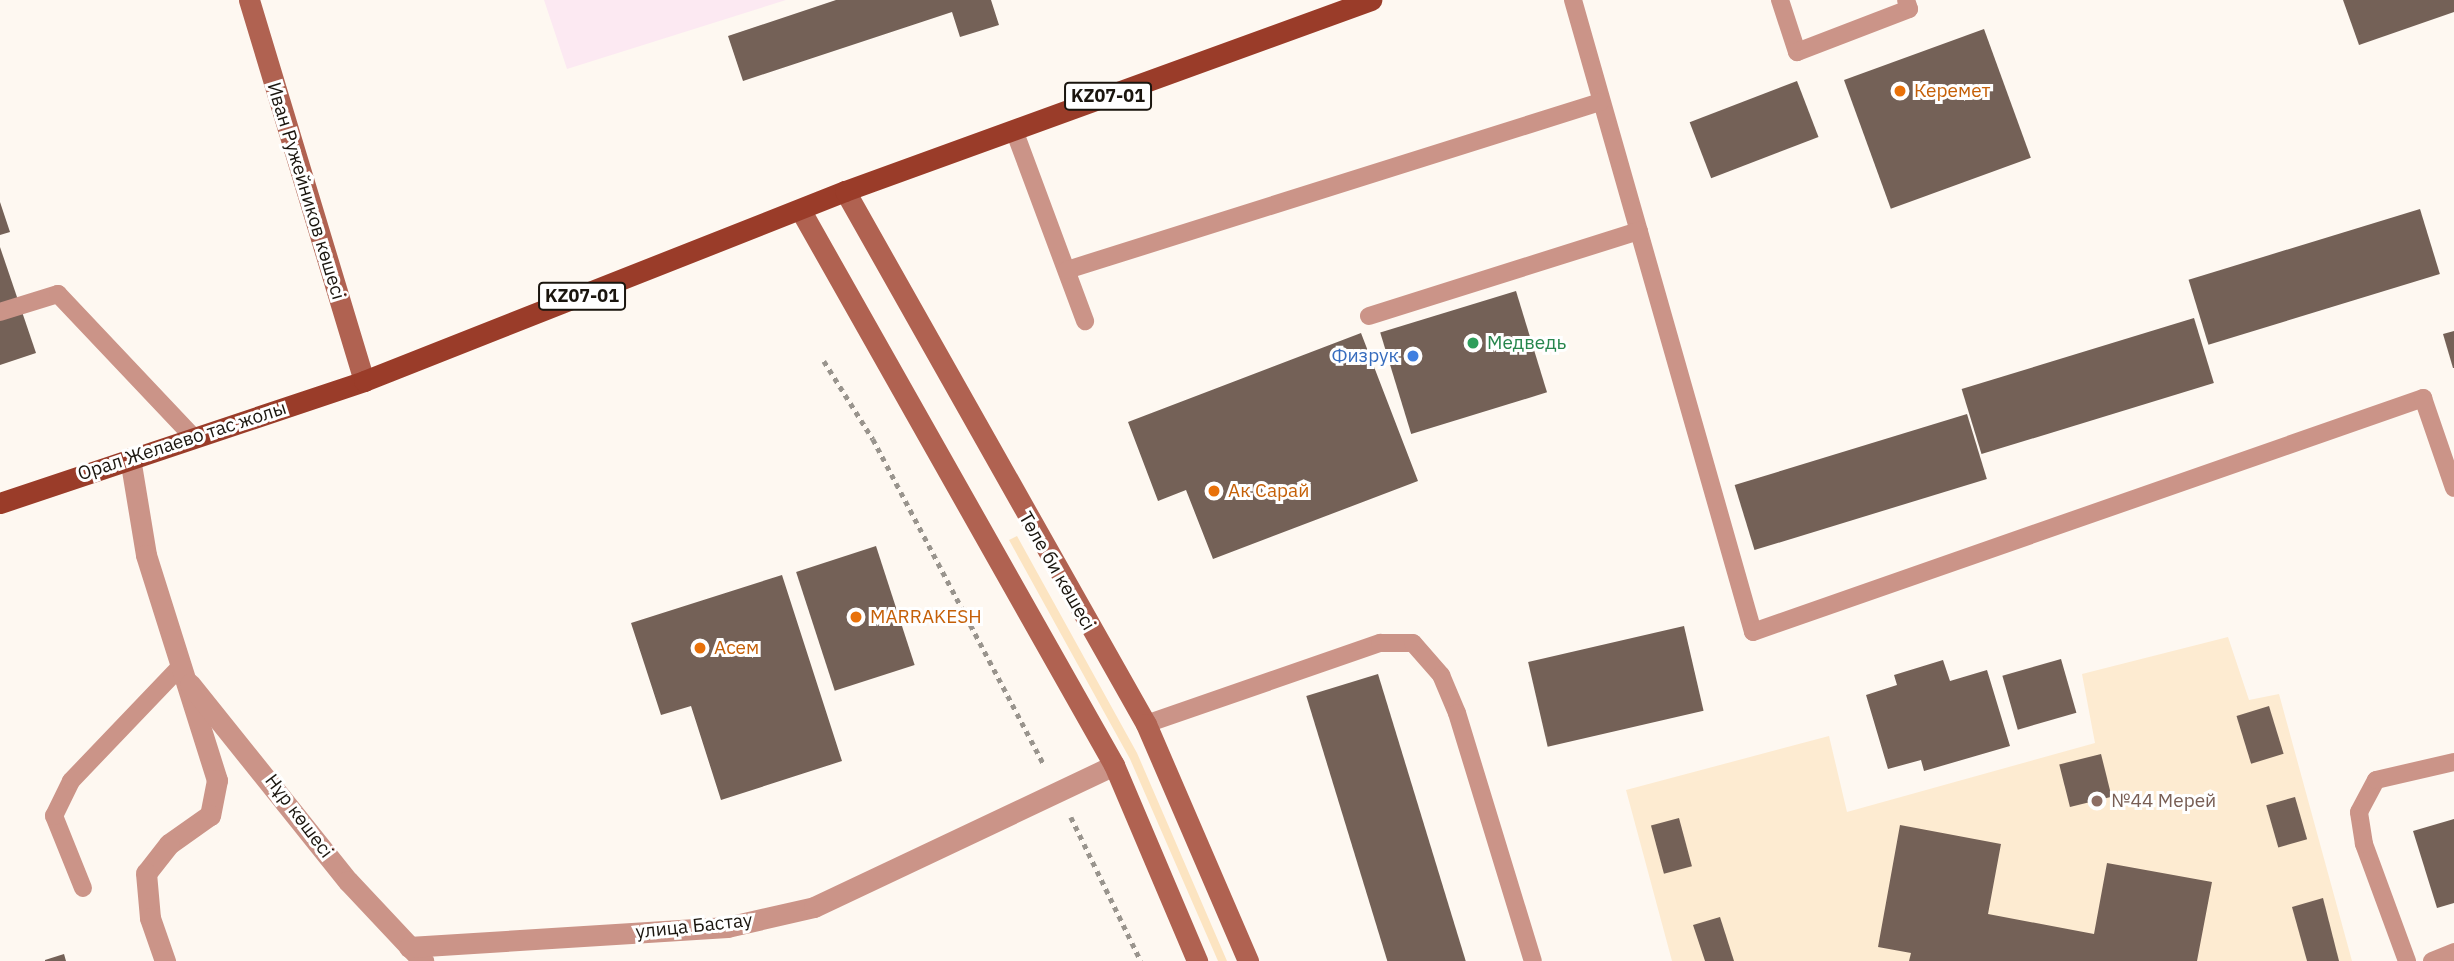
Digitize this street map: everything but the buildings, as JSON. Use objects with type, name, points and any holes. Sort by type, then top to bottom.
[{"type":"main road","name":"Иван Ружейников көшесі","points":[[249,0],[364,381]]},
{"type":"main road","name":"KZ07-01","points":[[845,191],[1371,0]]},
{"type":"main road","points":[[845,191],[801,211],[1114,765],[1197,961]]},
{"type":"main road","name":"Төле би көшесі","points":[[845,191],[1146,724],[1248,961]]},
{"type":"main road","name":"KZ07-01","points":[[364,381],[801,211]]},
{"type":"main road","name":"Орал Желаево тас жолы","points":[[0,503],[364,381]]},
{"type":"street","points":[[130,458],[146,555],[178,669],[217,780],[210,815],[169,844],[146,873],[150,918],[165,961]]},
{"type":"street","name":"Нұр көшесі","points":[[178,669],[416,954]]},
{"type":"street","name":"улица Бастау","points":[[416,954],[727,927],[802,910],[1060,794],[1114,765]]},
{"type":"lane","points":[[1573,0],[1753,632],[2423,398],[2454,488]]},
{"type":"lane","points":[[1780,0],[1797,52],[1909,9],[1906,0]]},
{"type":"lane","points":[[1067,270],[1600,102]]},
{"type":"lane","points":[[1014,130],[1086,321]]},
{"type":"lane","points":[[1369,316],[1639,231]]},
{"type":"lane","points":[[0,312],[58,294],[193,437]]},
{"type":"lane","points":[[1146,724],[1380,643],[1413,643],[1441,675],[1457,713],[1533,961]]},
{"type":"lane","points":[[83,888],[54,816],[71,781],[178,669]]},
{"type":"lane","points":[[2407,961],[2359,812],[2376,780],[2454,762]]},
{"type":"lane","points":[[2432,961],[2454,952]]},
{"type":"path","points":[[824,361],[873,439],[1060,794],[1141,961]]},
{"type":"shaded area","points":[[544,0],[786,0],[567,69]]},
{"type":"shaded area","points":[[1017,536],[1137,753],[1227,961],[1218,961],[1130,759],[1009,540]]},
{"type":"shaded area","name":"№44 Мерей","points":[[2228,637],[2249,700],[2279,694],[2352,961],[1672,961],[1626,790],[1829,736],[1847,812],[2095,743],[2082,674]]},
{"type":"place","name":"Керемет","points":[[1900,91]]},
{"type":"place","name":"Медведь","points":[[1473,343]]},
{"type":"place","name":"Физрук","points":[[1413,356]]},
{"type":"place","name":"Ак Сарай","points":[[1214,491]]},
{"type":"place","name":"MARRAKESH","points":[[856,617]]},
{"type":"place","name":"Асем","points":[[700,648]]},
{"type":"place","name":"№44 Мерей","points":[[2097,801]]}]
